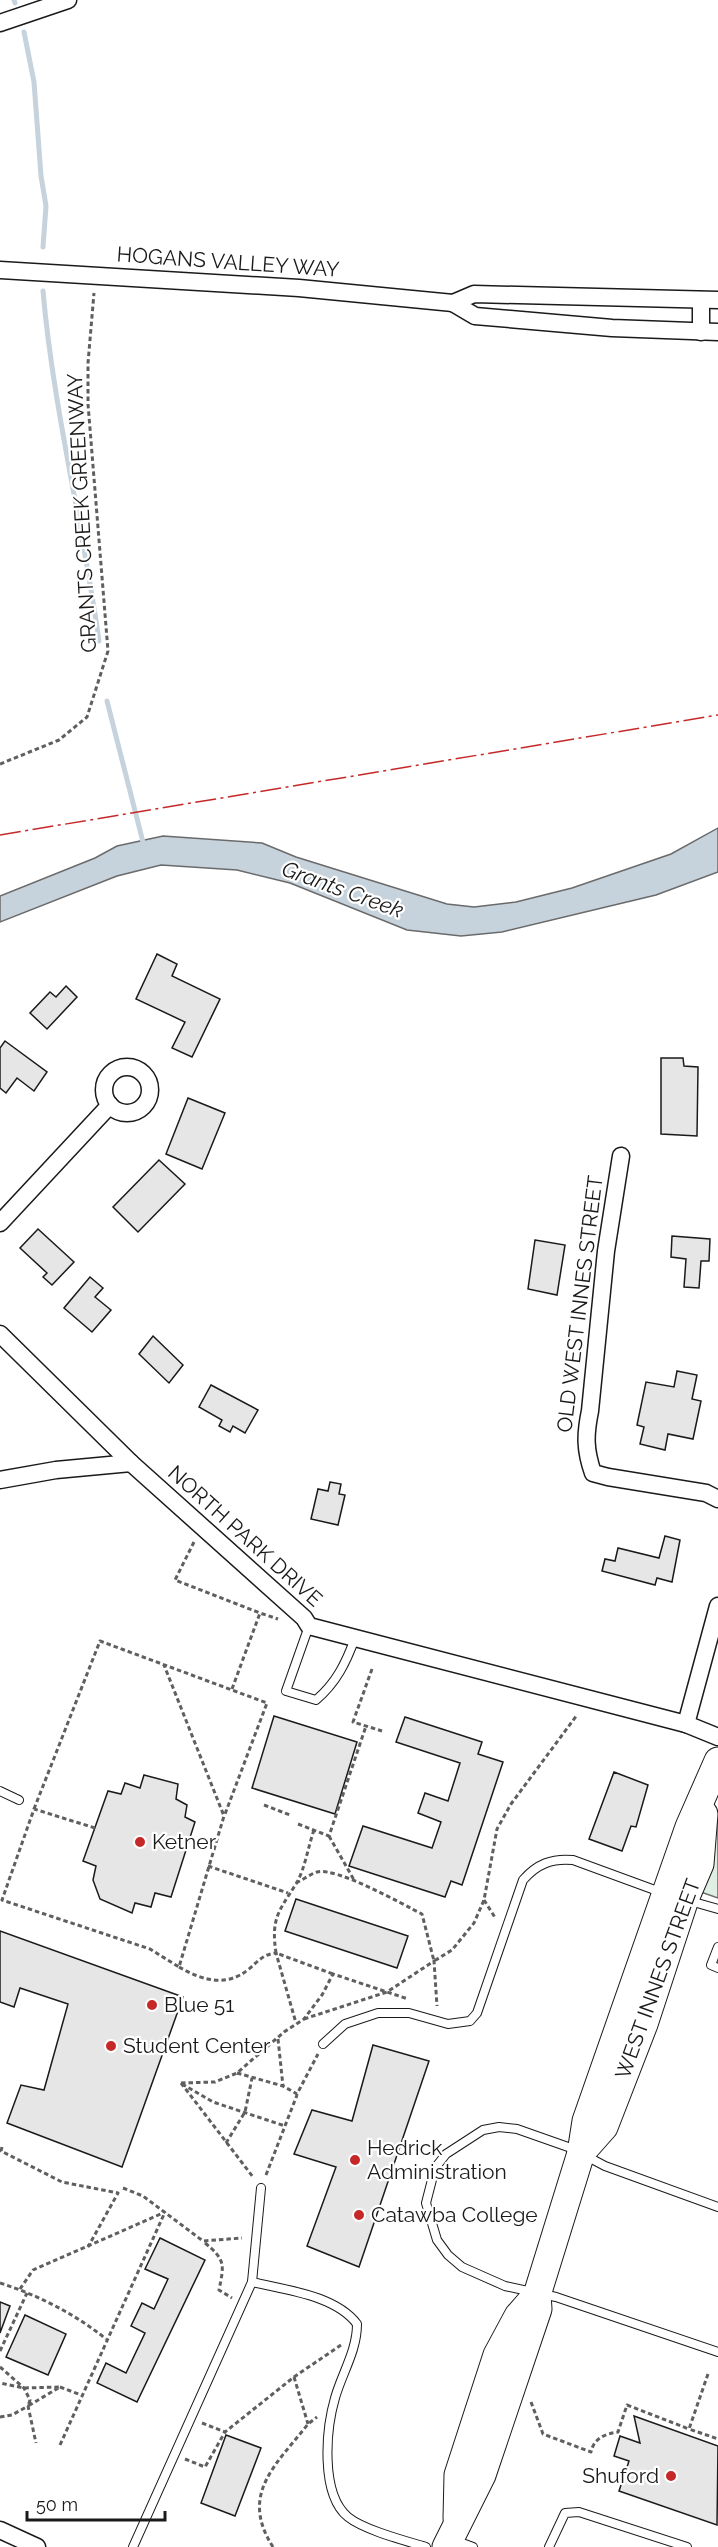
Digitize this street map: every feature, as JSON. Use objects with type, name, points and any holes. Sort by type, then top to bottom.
[{"type":"main road","name":"WEST INNES STREET","points":[[450,2540],[482,2475],[538,2309],[537,2295],[581,2153],[604,2127],[644,2024],[676,1897],[700,1864],[704,1795],[718,1761]]},
{"type":"street","points":[[0,23],[68,0]]},
{"type":"street","name":"HOGANS VALLEY WAY","points":[[0,270],[298,288],[453,303],[475,316],[718,332]]},
{"type":"street","name":"HOGANS VALLEY WAY","points":[[453,303],[474,294],[710,300],[701,332]]},
{"type":"street","points":[[0,1223],[110,1105]]},
{"type":"street","name":"OLD WEST INNES STREET","points":[[621,1156],[606,1251],[590,1411],[585,1434],[586,1453],[593,1473],[608,1478],[706,1493],[718,1499]]},
{"type":"street","name":"NORTH PARK DRIVE","points":[[0,1334],[131,1463],[304,1618],[309,1626],[686,1724],[718,1737]]},
{"type":"street","points":[[0,1480],[56,1470],[131,1463]]},
{"type":"street","points":[[686,1724],[718,1606]]},
{"type":"street","points":[[0,2530],[37,2547]]},
{"type":"lane","points":[[309,1626],[286,1690],[316,1700],[331,1687],[346,1663],[355,1638]]},
{"type":"lane","points":[[0,1791],[19,1800]]},
{"type":"lane","points":[[323,2044],[345,2024],[378,2013],[409,2013],[448,2025],[470,2021],[477,2013],[523,1881],[533,1869],[559,1858],[573,1860],[676,1897],[718,1909]]},
{"type":"lane","points":[[718,1947],[711,1965],[718,1968]]},
{"type":"lane","points":[[718,2207],[605,2166],[581,2153],[517,2129],[483,2130],[446,2154],[435,2168],[426,2203],[437,2240],[448,2255],[462,2267],[537,2295],[552,2296],[718,2352]]},
{"type":"lane","points":[[133,2547],[176,2456],[252,2282],[261,2188]]},
{"type":"lane","points":[[252,2282],[306,2294],[349,2312],[357,2324],[357,2334],[333,2406],[327,2450],[330,2489],[348,2517],[384,2534],[450,2540]]},
{"type":"lane","points":[[549,2547],[565,2513],[579,2511],[687,2547]]},
{"type":"path","name":"GRANTS CREEK GREENWAY","points":[[0,764],[59,740],[87,717],[108,651],[88,404],[88,363],[96,276]]},
{"type":"path","points":[[198,1536],[175,1580],[278,1619],[282,1610]]},
{"type":"path","points":[[232,1689],[260,1613]]},
{"type":"path","points":[[179,1967],[224,1816],[267,1702],[100,1641],[34,1809],[2,1900],[150,1949],[179,1967],[201,1979],[229,1979],[243,1974],[266,1953],[276,1953],[417,2002]]},
{"type":"path","points":[[164,1665],[224,1816]]},
{"type":"path","points":[[372,1669],[353,1722],[382,1731]]},
{"type":"path","points":[[181,2083],[215,2082],[237,2073],[296,2023],[387,1992],[452,1950],[474,1923],[484,1900],[497,1828],[511,1804],[577,1715]]},
{"type":"path","points":[[329,1836],[366,1726]]},
{"type":"path","points":[[264,1805],[290,1815]]},
{"type":"path","points":[[34,1809],[95,1828]]},
{"type":"path","points":[[298,1824],[329,1836],[354,1880]]},
{"type":"path","points":[[296,2023],[276,1953],[273,1928],[288,1893],[296,1883],[314,1830]]},
{"type":"path","points":[[208,1866],[288,1893]]},
{"type":"path","points":[[296,1883],[319,1871],[354,1880],[422,1914],[434,1961],[437,2009],[427,2006]]},
{"type":"path","points":[[304,2019],[322,1995],[333,1974]]},
{"type":"path","points":[[278,2039],[283,2086]]},
{"type":"path","points":[[261,2188],[297,2094],[323,2044]]},
{"type":"path","points":[[237,2073],[283,2086],[297,2094]]},
{"type":"path","points":[[226,2143],[245,2112],[252,2078]]},
{"type":"path","points":[[181,2083],[213,2102],[285,2126]]},
{"type":"path","points":[[181,2083],[261,2188]]},
{"type":"path","points":[[2,2147],[1,2151],[62,2182],[118,2193],[88,2247]]},
{"type":"path","points":[[123,2188],[143,2196],[217,2253],[224,2266],[219,2290],[242,2304]]},
{"type":"path","points":[[20,2289],[33,2270],[165,2212]]},
{"type":"path","points":[[60,2445],[165,2212]]},
{"type":"path","points":[[203,2241],[256,2236]]},
{"type":"path","points":[[0,2283],[20,2289],[82,2320],[106,2339]]},
{"type":"path","points":[[0,2351],[27,2293]]},
{"type":"path","points":[[176,2456],[206,2467],[225,2432],[294,2377],[357,2334]]},
{"type":"path","points":[[0,2367],[24,2388],[30,2400],[28,2406],[36,2443]]},
{"type":"path","points":[[689,2429],[708,2374]]},
{"type":"path","points":[[294,2377],[308,2424]]},
{"type":"path","points":[[0,2383],[24,2388],[60,2387],[81,2395]]},
{"type":"path","points":[[0,2417],[12,2415],[60,2387]]},
{"type":"path","points":[[528,2396],[543,2433],[591,2452],[593,2443],[600,2437],[618,2432],[627,2405],[718,2439]]},
{"type":"path","points":[[273,2547],[261,2528],[262,2482],[308,2424],[333,2406]]},
{"type":"path","points":[[192,2418],[225,2432]]},
{"type":"green space","points":[[718,1811],[718,1898],[695,1890]]},
{"type":"water","name":"Grants Creek","points":[[718,828],[718,872],[656,895],[502,932],[461,936],[407,930],[290,883],[237,870],[161,865],[117,876],[0,922],[0,896],[95,858],[117,846],[163,836],[262,843],[296,857],[447,904],[474,907],[516,902],[572,888],[671,854]]},
{"type":"building","points":[[157,954],[177,964],[172,976],[220,999],[192,1057],[172,1048],[185,1022],[136,999]]},
{"type":"building","points":[[66,986],[77,997],[47,1029],[30,1013],[50,992],[56,997]]},
{"type":"building","points":[[5,1041],[47,1072],[34,1091],[17,1078],[6,1093],[0,1088],[0,1048]]},
{"type":"building","points":[[661,1058],[683,1058],[684,1066],[698,1067],[697,1136],[661,1134]]},
{"type":"building","points":[[188,1098],[225,1113],[202,1169],[166,1154]]},
{"type":"building","points":[[159,1160],[185,1184],[138,1232],[113,1207]]},
{"type":"building","points":[[38,1229],[74,1262],[52,1285],[43,1277],[47,1273],[20,1248]]},
{"type":"building","points":[[672,1236],[710,1239],[709,1261],[701,1261],[699,1288],[684,1287],[686,1259],[671,1257]]},
{"type":"building","points":[[535,1240],[565,1245],[557,1295],[528,1289]]},
{"type":"building","points":[[90,1277],[103,1288],[95,1297],[111,1310],[92,1332],[64,1308]]},
{"type":"building","points":[[153,1336],[183,1365],[169,1383],[139,1354]]},
{"type":"building","points":[[677,1371],[697,1375],[692,1399],[701,1401],[693,1439],[668,1434],[665,1450],[640,1444],[644,1427],[637,1425],[646,1382],[674,1387]]},
{"type":"building","points":[[211,1385],[258,1410],[245,1433],[233,1426],[230,1432],[219,1426],[222,1420],[199,1407]]},
{"type":"building","points":[[330,1482],[341,1484],[339,1494],[345,1495],[338,1525],[311,1519],[318,1489],[328,1491]]},
{"type":"building","points":[[665,1536],[680,1540],[672,1582],[657,1578],[655,1585],[602,1571],[605,1559],[615,1561],[618,1548],[659,1558]]},
{"type":"building","points":[[274,1716],[357,1742],[335,1814],[252,1788]]},
{"type":"building","points":[[405,1717],[482,1742],[478,1754],[503,1762],[462,1885],[451,1881],[445,1897],[349,1866],[363,1826],[432,1848],[441,1822],[418,1813],[425,1793],[448,1801],[460,1763],[396,1742]]},
{"type":"building","points":[[614,1772],[648,1785],[636,1827],[631,1826],[622,1851],[589,1839]]},
{"type":"building","name":"Ketner","points":[[144,1775],[178,1784],[176,1799],[187,1805],[185,1817],[195,1822],[171,1897],[155,1893],[151,1907],[135,1903],[132,1913],[100,1899],[93,1880],[96,1866],[83,1861],[108,1791],[121,1794],[125,1783],[140,1788]]},
{"type":"building","points":[[296,1899],[408,1936],[397,1968],[285,1931]]},
{"type":"building","name":"Student Center","points":[[0,1931],[183,1997],[122,2167],[7,2123],[21,2085],[44,2090],[68,2004],[20,1988],[14,2007],[0,2002]]},
{"type":"building","name":"Hedrick Administration","points":[[373,2045],[429,2061],[359,2267],[307,2246],[336,2167],[294,2154],[312,2110],[352,2121]]},
{"type":"building","points":[[160,2238],[205,2260],[137,2402],[97,2383],[106,2363],[126,2373],[145,2333],[131,2326],[142,2303],[154,2309],[168,2279],[145,2269]]},
{"type":"building","points":[[0,2302],[10,2306],[0,2333]]},
{"type":"building","points":[[25,2315],[66,2334],[48,2375],[6,2357]]},
{"type":"building","name":"Shuford","points":[[634,2416],[718,2446],[717,2525],[619,2491],[629,2461],[614,2456],[620,2436],[640,2443]]},
{"type":"building","points":[[226,2435],[261,2448],[235,2516],[201,2503]]},
{"type":"waterway","points":[[24,32],[34,82],[41,176],[46,206],[43,247]]},
{"type":"waterway","points":[[43,291],[61,422],[99,641]]},
{"type":"waterway","points":[[107,701],[144,846]]},
{"type":"power","points":[[0,835],[718,715]]},
{"type":"place","name":"Ketner","points":[[140,1842]]},
{"type":"place","name":"Blue 51","points":[[152,2005]]},
{"type":"place","name":"Student Center","points":[[111,2046]]},
{"type":"place","name":"Hedrick Administration","points":[[355,2160]]},
{"type":"place","name":"Catawba College","points":[[359,2215]]},
{"type":"place","name":"Shuford","points":[[671,2476]]}]
